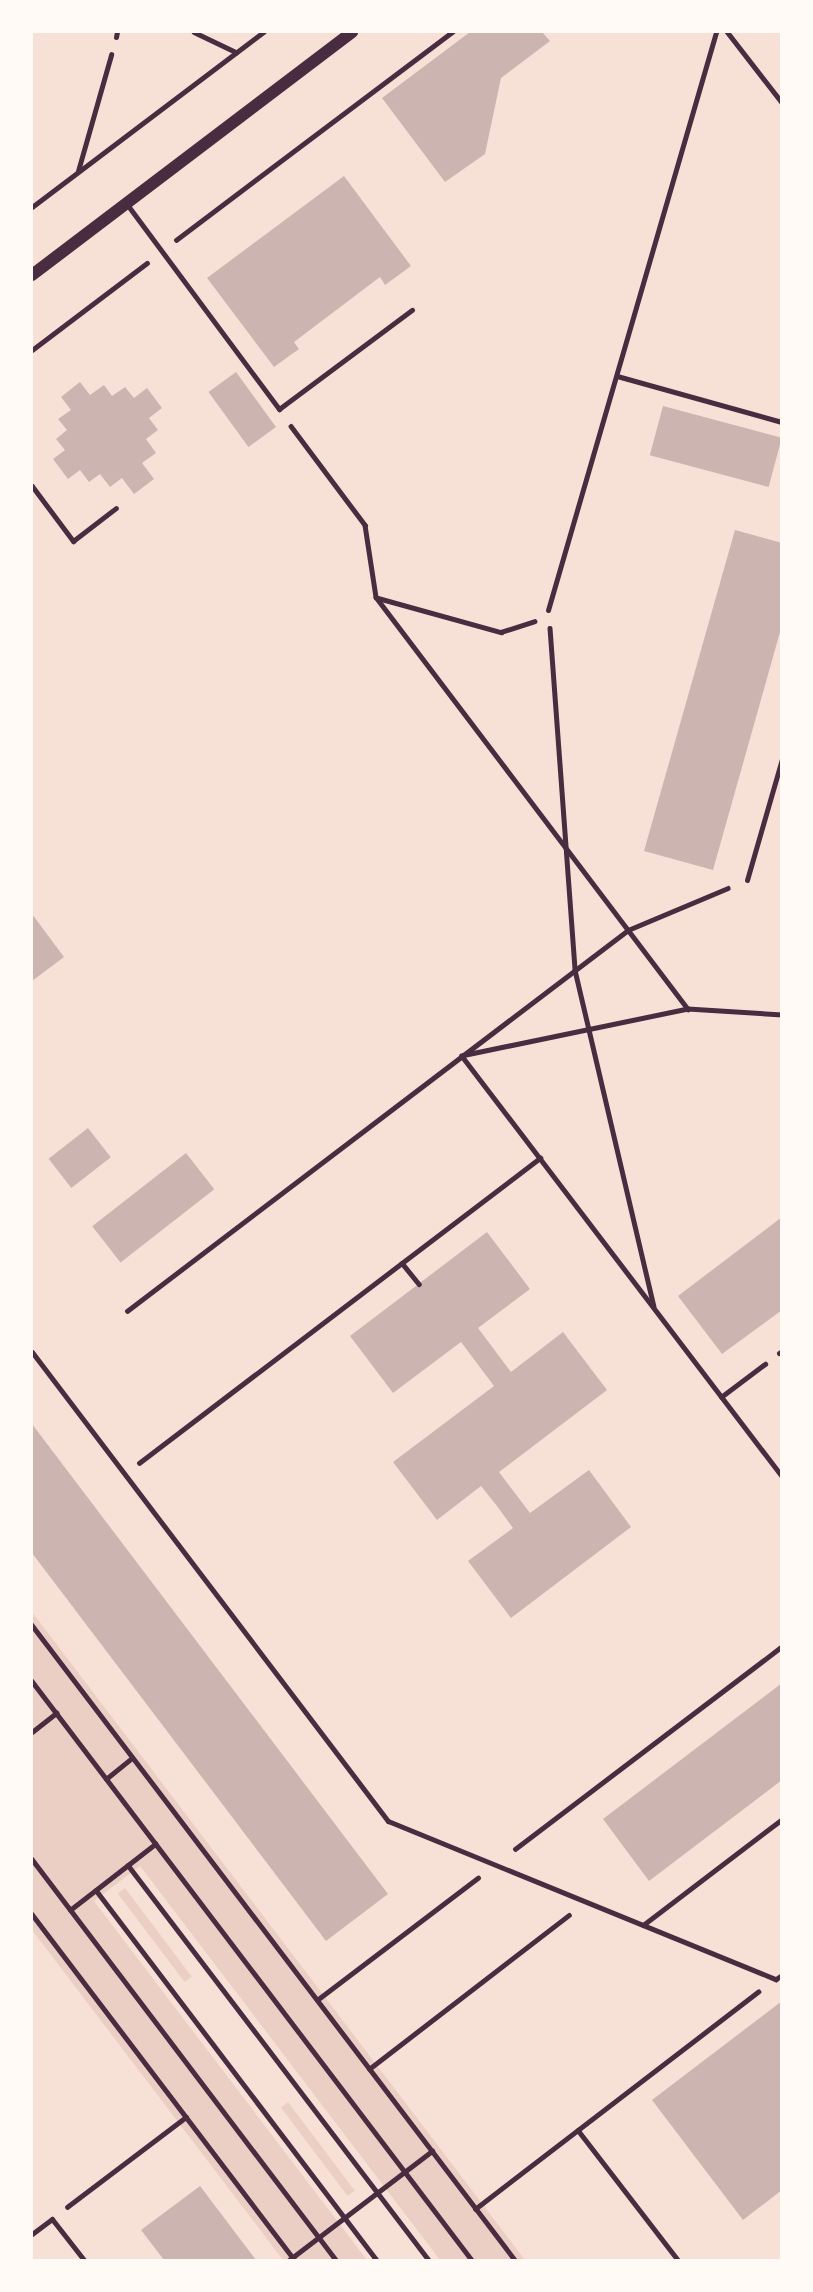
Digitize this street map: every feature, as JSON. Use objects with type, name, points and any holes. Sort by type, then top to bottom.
[{"type":"street","points":[[32,275],[352,32]]},
{"type":"lane","points":[[548,610],[716,32]]},
{"type":"lane","points":[[727,32],[782,103]]},
{"type":"lane","points":[[126,203],[279,409],[412,310]]},
{"type":"lane","points":[[617,376],[782,422]]},
{"type":"lane","points":[[32,485],[73,541],[116,509]]},
{"type":"lane","points":[[747,880],[782,759]]},
{"type":"lane","points":[[32,1352],[388,1821],[776,1979],[782,1975]]},
{"type":"lane","points":[[643,1925],[782,1819]]},
{"type":"lane","points":[[32,2234],[52,2218],[84,2260]]},
{"type":"path","points":[[194,32],[236,52]]},
{"type":"path","points":[[32,207],[263,32]]},
{"type":"path","points":[[32,350],[452,32]]},
{"type":"path","points":[[78,172],[116,34]]},
{"type":"path","points":[[279,409],[365,525],[376,597],[688,1009]]},
{"type":"path","points":[[376,597],[501,632],[527,626],[548,610]]},
{"type":"path","points":[[548,610],[575,970],[655,1310]]},
{"type":"path","points":[[127,1311],[628,930],[747,880]]},
{"type":"path","points":[[462,1056],[688,1009],[782,1015]]},
{"type":"path","points":[[462,1056],[782,1476]]},
{"type":"path","points":[[124,1474],[540,1158]]},
{"type":"path","points":[[402,1262],[419,1284]]},
{"type":"path","points":[[721,1397],[780,1352]]},
{"type":"path","points":[[32,1625],[514,2260]]},
{"type":"path","points":[[317,2000],[782,1646]]},
{"type":"path","points":[[32,1681],[472,2260]]},
{"type":"path","points":[[32,1732],[56,1713]]},
{"type":"path","points":[[106,1779],[132,1758]]},
{"type":"path","points":[[70,1910],[156,1844]]},
{"type":"path","points":[[32,1859],[336,2260]]},
{"type":"path","points":[[128,1865],[429,2260]]},
{"type":"path","points":[[96,1890],[377,2260]]},
{"type":"path","points":[[369,2069],[586,1902]]},
{"type":"path","points":[[32,1914],[292,2259],[432,2151]]},
{"type":"path","points":[[475,2209],[776,1979]]},
{"type":"path","points":[[52,2218],[186,2117]]},
{"type":"path","points":[[578,2130],[678,2260]]},
{"type":"shaded area","points":[[32,1612],[525,2260],[440,2260],[140,1866],[94,1901],[367,2260],[283,2260],[32,1930]]},
{"type":"shaded area","points":[[125,1888],[192,1977],[185,1982],[118,1893]]},
{"type":"shaded area","points":[[288,2102],[355,2191],[348,2196],[281,2107]]},
{"type":"building","points":[[470,32],[542,32],[550,41],[501,78],[485,154],[445,182],[382,98]]},
{"type":"building","points":[[344,176],[411,266],[385,285],[380,277],[294,342],[299,349],[274,367],[207,278]]},
{"type":"building","points":[[236,372],[276,427],[248,447],[208,392]]},
{"type":"building","points":[[80,382],[90,395],[104,385],[112,396],[125,387],[134,398],[147,388],[162,408],[149,418],[158,430],[146,439],[156,453],[142,463],[154,479],[134,494],[122,478],[110,487],[100,474],[89,482],[80,470],[68,479],[53,459],[65,450],[56,439],[67,430],[58,419],[71,410],[61,397]]},
{"type":"building","points":[[663,406],[782,438],[769,487],[650,455]]},
{"type":"building","points":[[735,530],[782,543],[782,625],[713,870],[644,851]]},
{"type":"building","points":[[32,914],[64,957],[32,981]]},
{"type":"building","points":[[88,1128],[111,1157],[71,1188],[49,1159]]},
{"type":"building","points":[[186,1153],[214,1189],[121,1263],[92,1226]]},
{"type":"building","points":[[782,1217],[782,1310],[722,1354],[678,1296]]},
{"type":"building","points":[[487,1232],[530,1289],[478,1328],[511,1372],[563,1332],[607,1390],[499,1472],[530,1513],[589,1470],[631,1527],[511,1618],[468,1561],[513,1528],[497,1506],[481,1486],[437,1520],[393,1462],[494,1386],[461,1342],[393,1393],[350,1336]]},
{"type":"building","points":[[32,1424],[388,1894],[326,1941],[32,1553]]},
{"type":"building","points":[[782,1683],[782,1780],[649,1881],[603,1819]]},
{"type":"building","points":[[782,2001],[782,2190],[743,2220],[652,2100]]},
{"type":"building","points":[[200,2186],[256,2260],[164,2260],[141,2230]]}]
